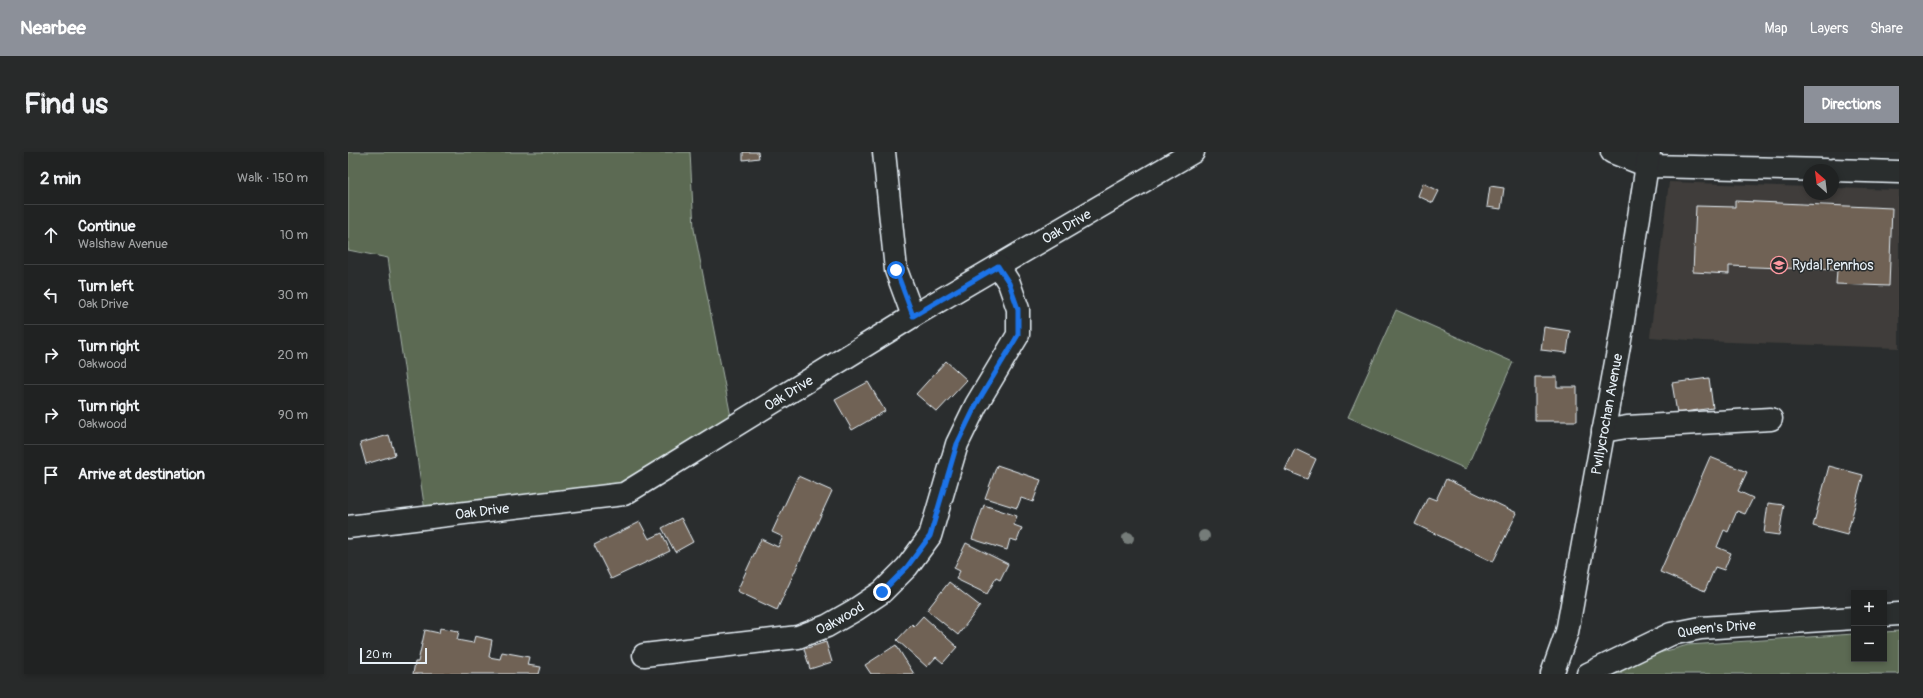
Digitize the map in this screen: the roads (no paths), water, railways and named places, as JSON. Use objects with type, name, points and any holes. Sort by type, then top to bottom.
[{"type":"street","points":[[884,152],[896,270],[913,316]]},
{"type":"street","name":"Oak Drive","points":[[348,527],[624,494],[913,316],[1193,152]]},
{"type":"street","points":[[1612,152],[1649,159],[1803,169]]},
{"type":"street","name":"Pwllycrochan Avenue","points":[[1552,674],[1567,632],[1649,159]]},
{"type":"street","points":[[1839,170],[1899,172]]},
{"type":"street","name":"Oakwood","points":[[644,655],[798,637],[827,626],[855,610],[882,592],[907,567],[930,536],[957,444],[976,405],[1018,335],[1018,309],[1009,283],[998,266]]},
{"type":"street","points":[[1603,431],[1627,427],[1771,420]]},
{"type":"street","points":[[1887,615],[1899,614]]},
{"type":"street","name":"Queen's Drive","points":[[1588,674],[1672,634],[1701,628],[1851,618]]},
{"type":"place","name":"Rydal Penrhos","points":[[1779,265]]}]
